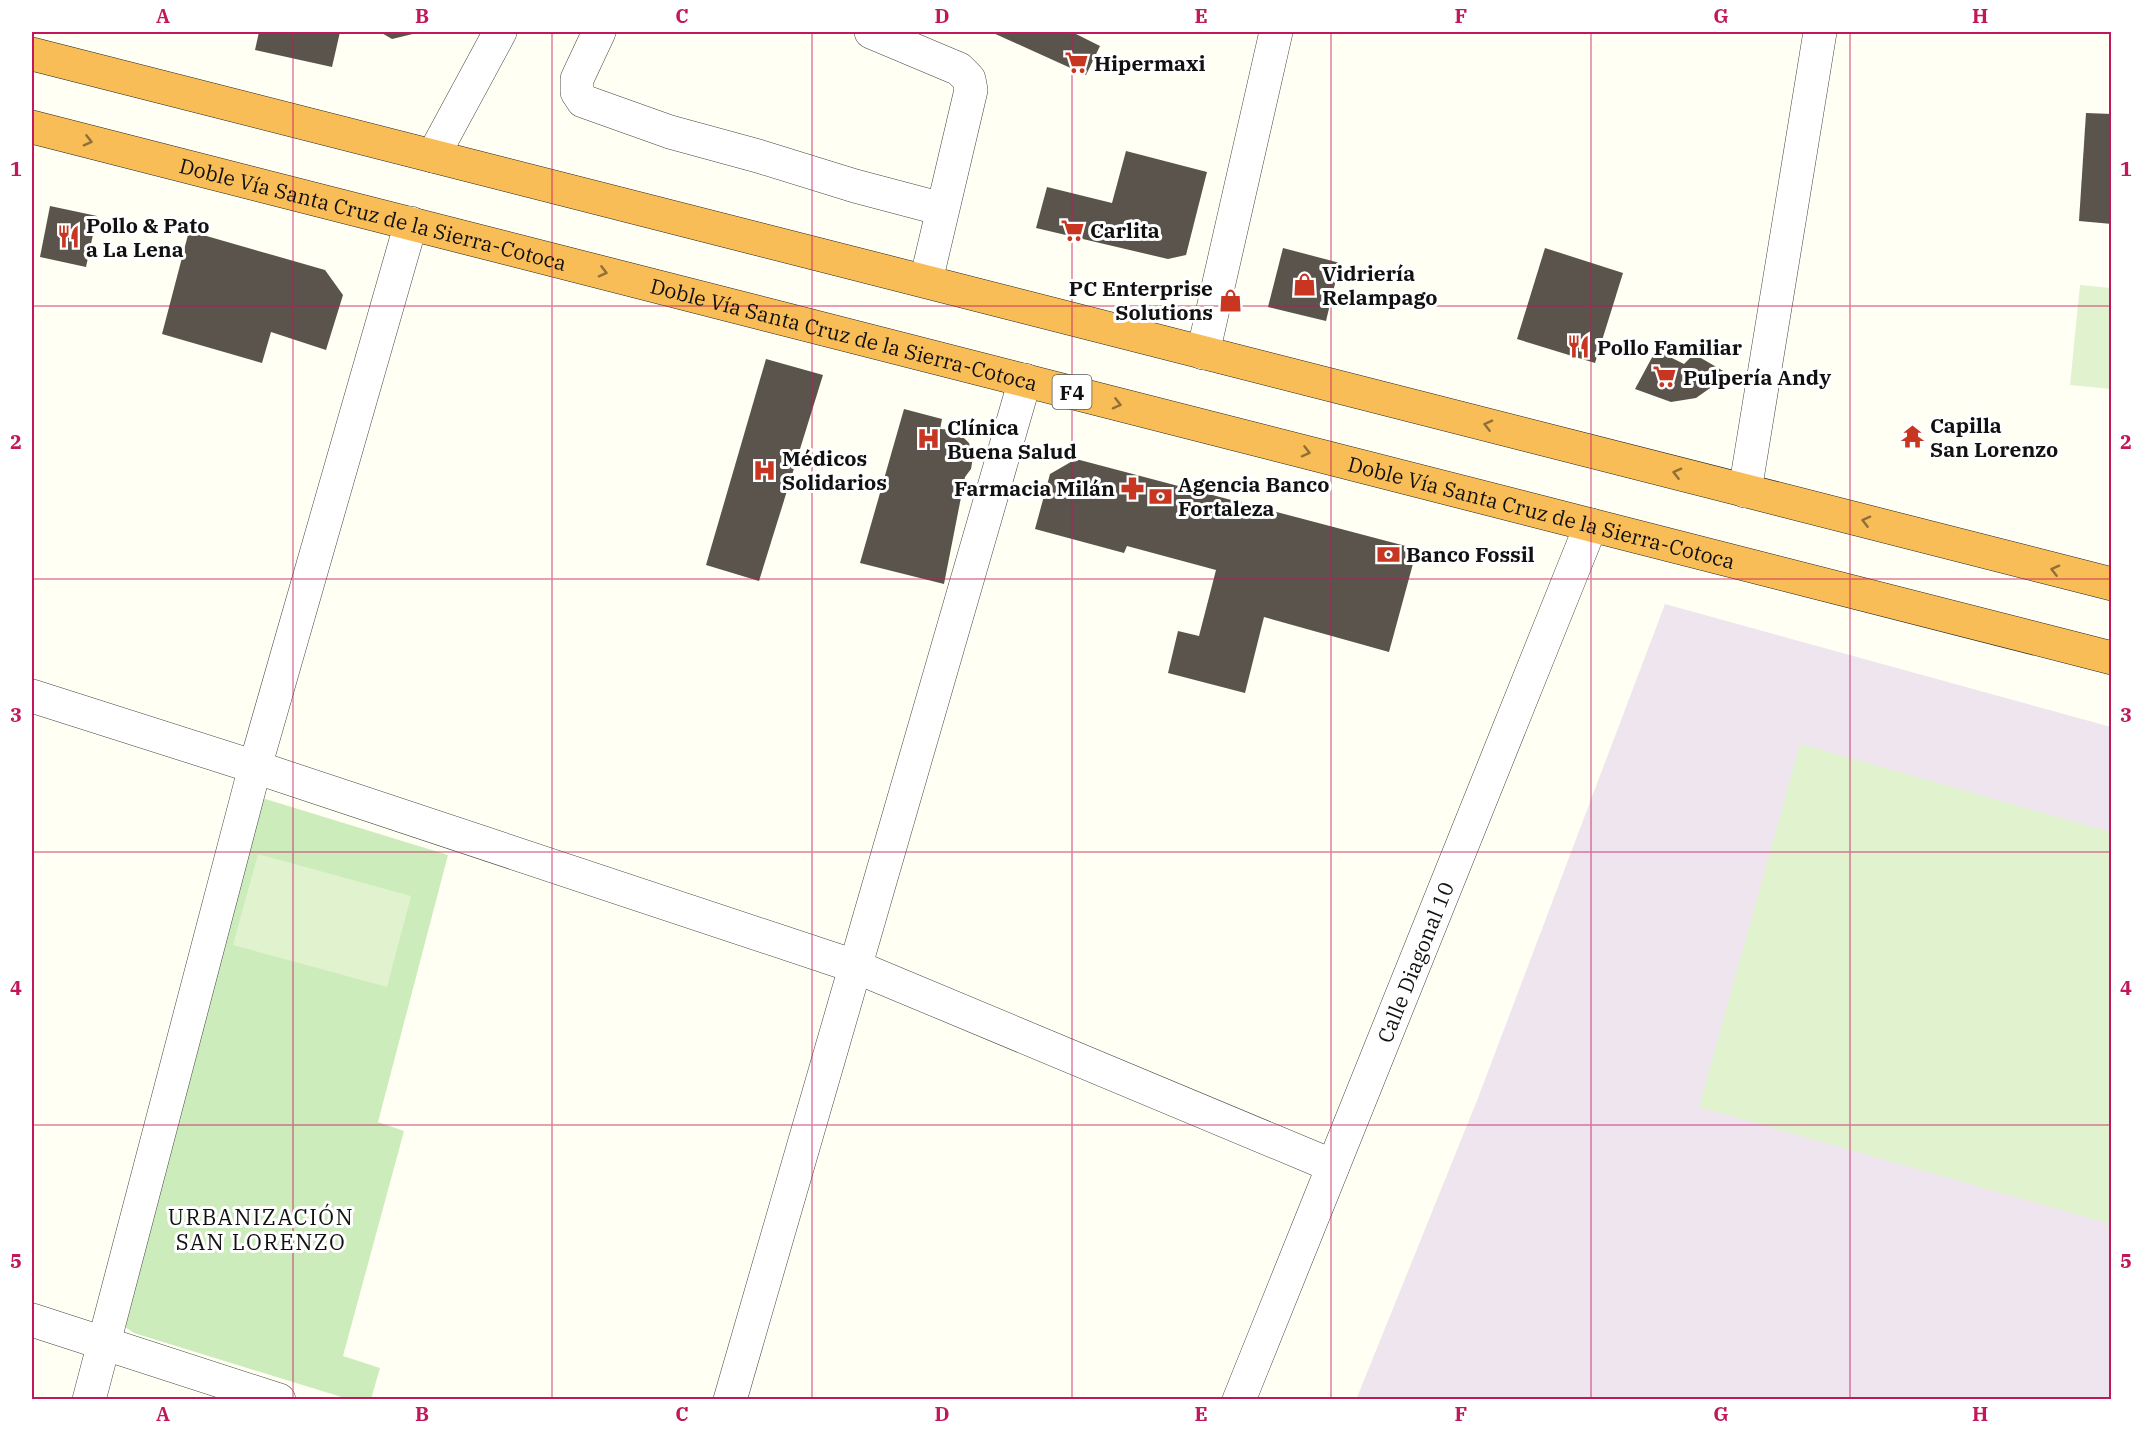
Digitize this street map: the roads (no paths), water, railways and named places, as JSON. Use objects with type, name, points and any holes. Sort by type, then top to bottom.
[{"type":"highway","points":[[32,54],[2112,584]]},
{"type":"highway","name":"Doble Vía Santa Cruz de la Sierra-Cotoca","points":[[32,127],[2112,658]]},
{"type":"street","points":[[433,156],[500,32]]},
{"type":"street","points":[[599,32],[577,79],[577,92],[583,101],[670,132],[942,209]]},
{"type":"street","points":[[871,32],[959,69],[969,79],[971,90],[926,281]]},
{"type":"street","points":[[1203,353],[1276,32]]},
{"type":"street","points":[[1745,491],[1820,32]]},
{"type":"street","points":[[89,1400],[255,767],[411,224]]},
{"type":"street","points":[[730,1400],[1025,380]]},
{"type":"street","name":"Calle Diagonal 10","points":[[1239,1400],[1591,525]]},
{"type":"street","points":[[32,696],[255,767],[854,966],[1333,1166]]},
{"type":"street","points":[[32,1320],[279,1400]]},
{"type":"place","name":"Hipermaxi","points":[[1076,63]]},
{"type":"place","name":"Carlita","points":[[1072,230]]},
{"type":"place","name":"Pollo & Pato a La Lena","points":[[68,237]]},
{"type":"place","name":"Vidriería Relampago","points":[[1304,285]]},
{"type":"place","name":"PC Enterprise Solutions","points":[[1231,300]]},
{"type":"place","name":"Pollo Familiar","points":[[1579,347]]},
{"type":"place","name":"Pulpería Andy","points":[[1665,377]]},
{"type":"place","name":"Capilla San Lorenzo","points":[[1912,437]]},
{"type":"place","name":"Clínica Buena Salud","points":[[929,439]]},
{"type":"place","name":"Médicos Solidarios","points":[[764,470]]},
{"type":"place","name":"Farmacia Milán","points":[[1133,488]]},
{"type":"place","name":"Agencia Banco Fortaleza","points":[[1160,496]]},
{"type":"place","name":"Banco Fossil","points":[[1388,554]]},
{"type":"district","name":"URBANIZACIÓN SAN LORENZO","points":[[261,1228]]}]
